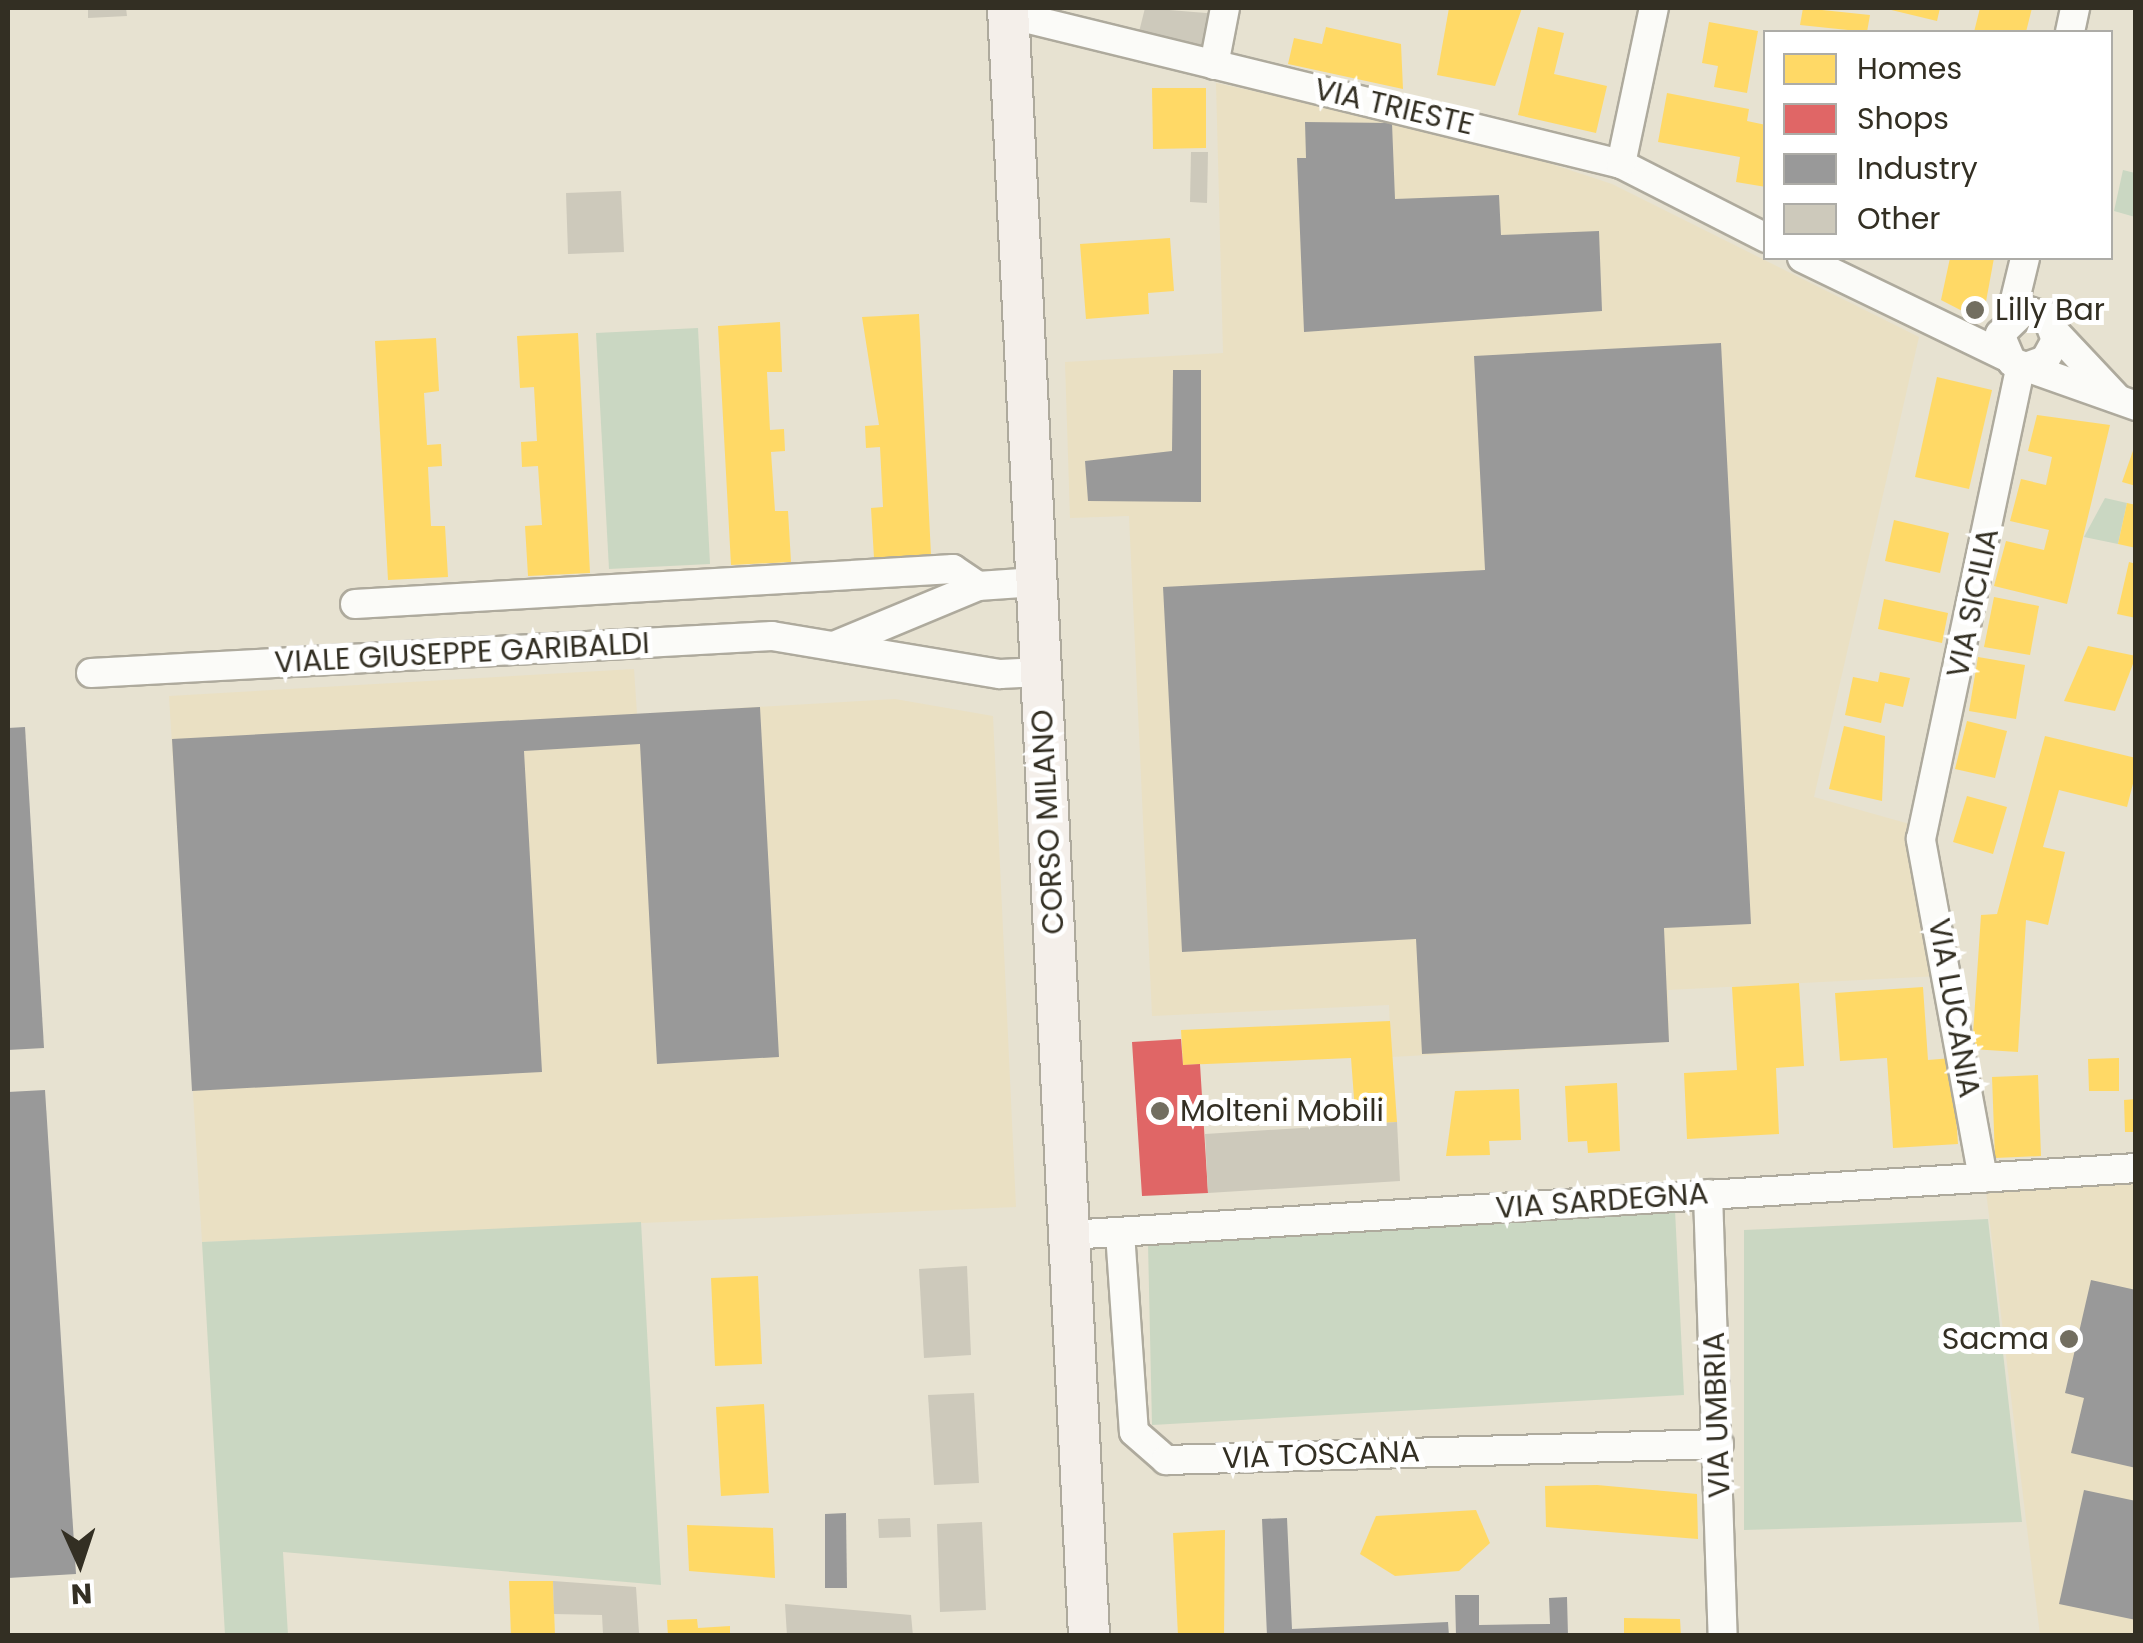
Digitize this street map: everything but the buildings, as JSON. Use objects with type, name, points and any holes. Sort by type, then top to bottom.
[{"type":"main road","name":"CORSO MILANO","points":[[1008,11],[1089,1636]]},
{"type":"street","points":[[1214,65],[1226,8]]},
{"type":"street","points":[[1621,164],[1654,8]]},
{"type":"street","name":"VIA TRIESTE","points":[[1008,11],[1621,164],[1763,236]]},
{"type":"street","points":[[1806,260],[2017,363],[2129,404]]},
{"type":"street","name":"VIA SICILIA","points":[[1922,839],[2017,363],[2000,334],[2023,313],[2025,260]]},
{"type":"street","points":[[2023,313],[2055,332],[2129,404]]},
{"type":"street","points":[[2017,363],[2046,360],[2055,332]]},
{"type":"street","name":"VIALE GIUSEPPE GARIBALDI","points":[[355,604],[953,569],[978,586]]},
{"type":"street","name":"VIALE GIUSEPPE GARIBALDI","points":[[832,647],[978,586],[1036,582]]},
{"type":"street","name":"VIALE GIUSEPPE GARIBALDI","points":[[90,674],[772,636],[1000,674],[1040,672]]},
{"type":"street","name":"VIA LUCANIA","points":[[1922,839],[1983,1178]]},
{"type":"street","name":"VIA SARDEGNA","points":[[1069,1235],[2136,1168]]},
{"type":"street","name":"VIA UMBRIA","points":[[1708,1194],[1723,1636]]},
{"type":"street","name":"VIA TOSCANA","points":[[1120,1232],[1134,1432],[1166,1460],[1719,1444]]},
{"type":"shaded area","points":[[1216,83],[1472,138],[1612,184],[1919,337],[1814,797],[1913,825],[1939,976],[1668,990],[1669,1042],[1391,1057],[1389,1005],[1152,1016],[1129,516],[1070,518],[1065,362],[1223,353]]},
{"type":"shaded area","points":[[634,669],[637,714],[895,699],[993,716],[1016,1207],[202,1242],[169,696]]},
{"type":"shaded area","name":"Sacma","points":[[2135,1180],[2135,1635],[2040,1635],[1986,1191]]},
{"type":"green space","points":[[2123,170],[2135,173],[2135,217],[2114,211]]},
{"type":"green space","points":[[698,328],[710,564],[609,569],[596,333]]},
{"type":"green space","points":[[2105,498],[2127,503],[2118,544],[2084,537]]},
{"type":"green space","points":[[1675,1210],[1684,1395],[1152,1425],[1148,1243]]},
{"type":"green space","points":[[1988,1219],[2022,1522],[1744,1530],[1744,1230]]},
{"type":"green space","points":[[641,1222],[661,1585],[283,1552],[288,1635],[225,1635],[202,1242]]},
{"type":"place","name":"Lilly Bar","points":[[1975,310]]},
{"type":"place","name":"Molteni Mobili","points":[[1160,1111]]},
{"type":"place","name":"Sacma","points":[[2069,1339]]}]
